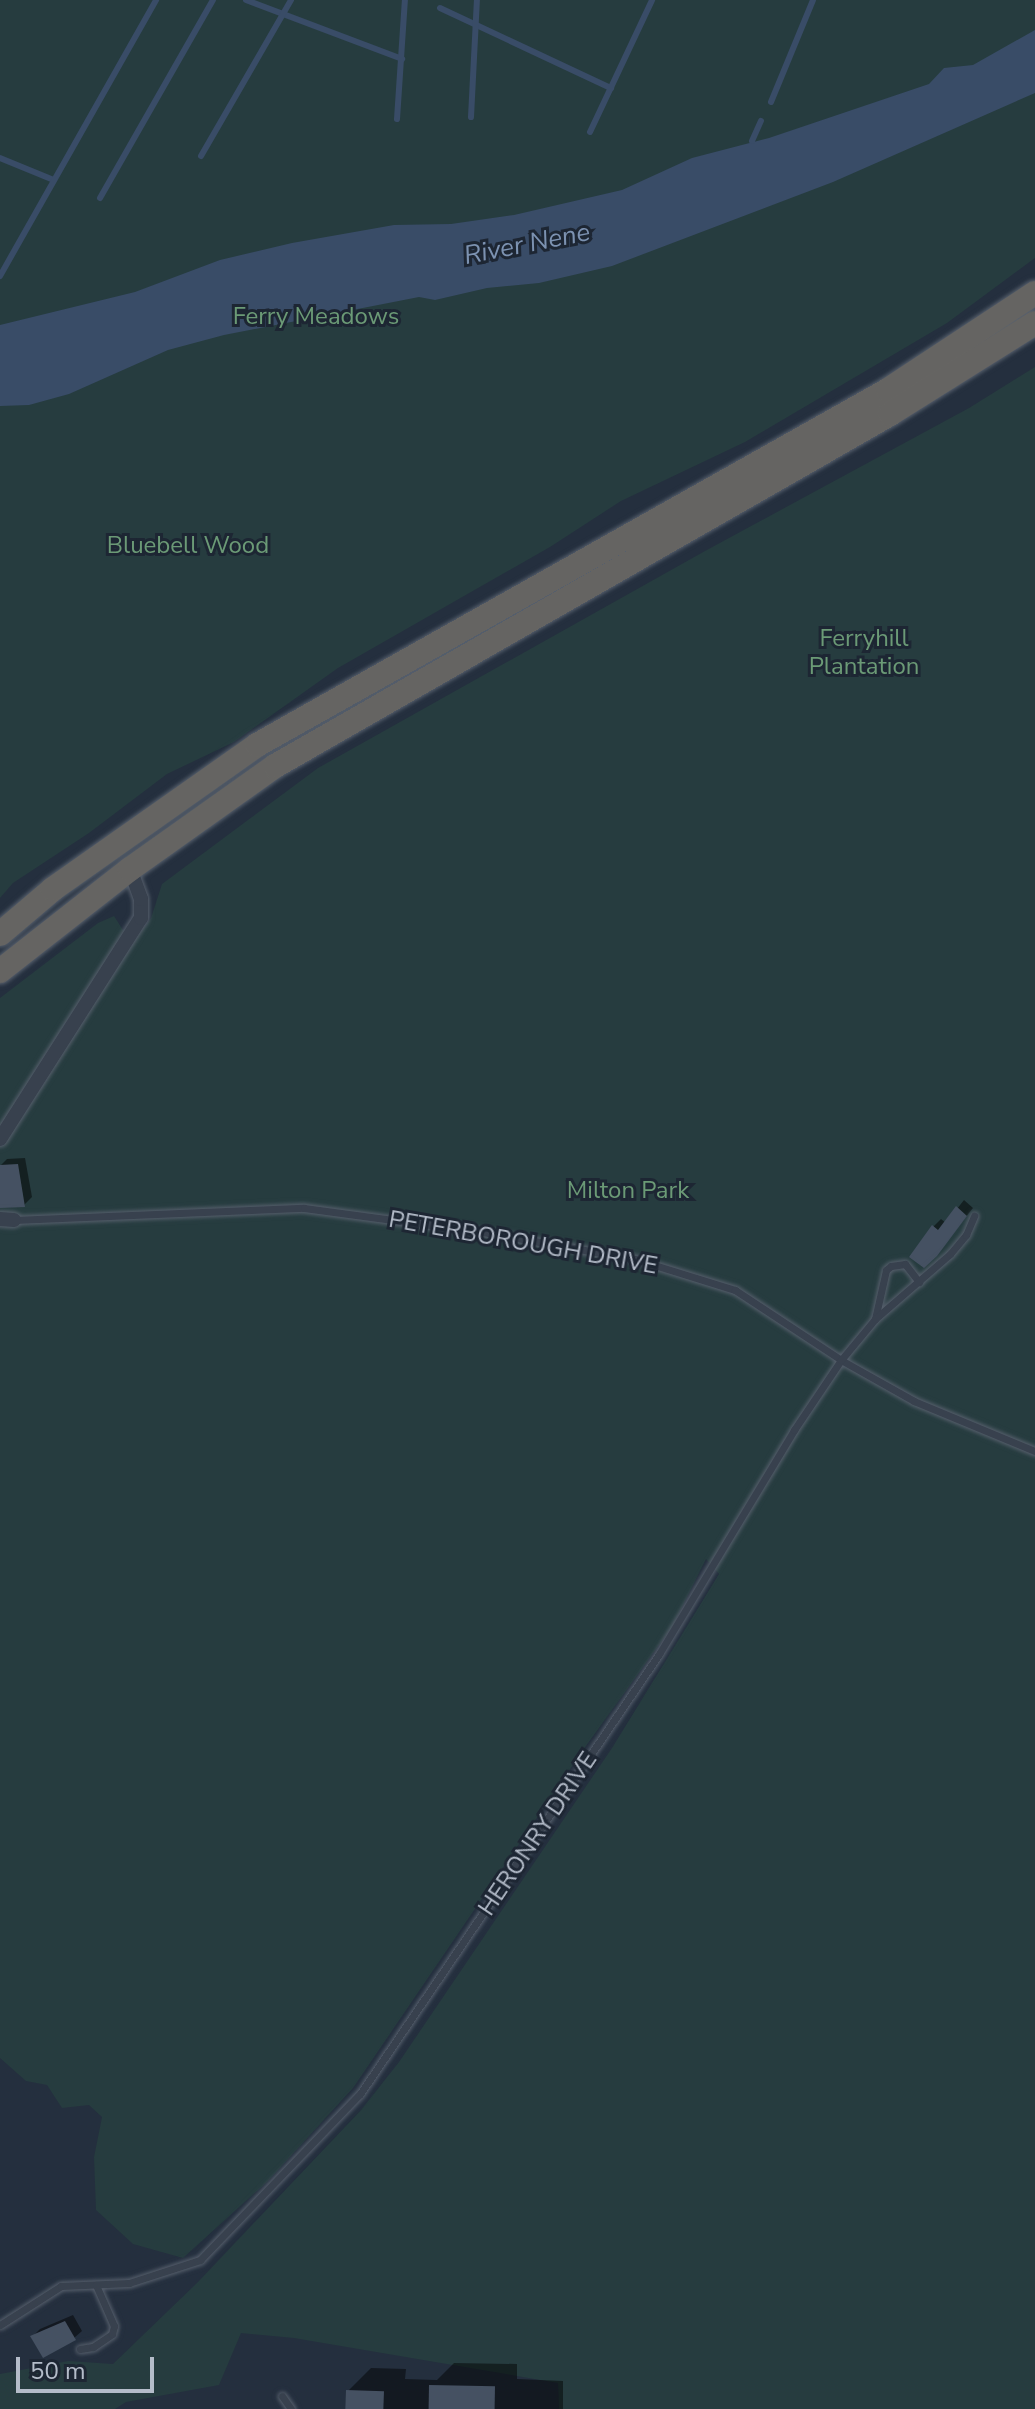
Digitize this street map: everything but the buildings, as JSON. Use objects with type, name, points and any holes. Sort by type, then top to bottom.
[{"type":"highway","points":[[0,934],[53,889],[257,745],[888,390],[1035,293]]},
{"type":"highway","points":[[0,971],[130,869],[275,766],[890,414],[1035,323]]},
{"type":"street","points":[[0,1139],[141,918],[141,899],[130,869]]},
{"type":"lane","name":"PETERBOROUGH DRIVE","points":[[7,1219],[304,1208],[503,1236],[635,1259],[735,1290],[841,1360],[914,1401],[1035,1451]]},
{"type":"lane","name":"HERONRY DRIVE","points":[[0,2325],[61,2286],[129,2283],[200,2260],[360,2094],[659,1654],[794,1430],[841,1360],[875,1319],[919,1282],[966,1235],[974,1216]]},
{"type":"lane","points":[[875,1319],[886,1270],[905,1264],[919,1282]]},
{"type":"lane","points":[[80,2349],[86,2350],[112,2334],[114,2326],[96,2285]]},
{"type":"lane","points":[[282,2396],[291,2409]]},
{"type":"green space","name":"Ferry Meadows","points":[[0,0],[1035,0],[1035,258],[947,323],[745,442],[621,501],[550,547],[338,668],[234,742],[167,774],[89,833],[13,883],[0,898]]},
{"type":"green space","points":[[1035,367],[1035,2409],[559,2409],[558,2383],[294,2338],[241,2333],[219,2385],[126,2402],[115,2409],[0,2409],[0,2374],[68,2361],[113,2364],[198,2282],[361,2110],[399,2062],[612,1748],[719,1574],[706,1559],[672,1627],[583,1750],[353,2088],[268,2181],[183,2258],[133,2244],[96,2210],[94,2157],[102,2117],[89,2105],[62,2108],[47,2085],[26,2081],[0,2058],[0,998],[98,923],[114,916],[123,930],[140,933],[151,918],[162,884],[318,768],[705,551],[969,408]]},
{"type":"water","name":"River Nene","points":[[1035,30],[1035,93],[833,182],[612,266],[539,283],[487,288],[435,300],[419,297],[224,335],[168,350],[69,394],[29,405],[0,406],[0,325],[135,292],[220,260],[292,243],[394,225],[451,224],[514,215],[622,190],[692,158],[769,138],[929,84],[944,68],[973,65]]},
{"type":"waterway","points":[[0,276],[156,0]]},
{"type":"waterway","points":[[100,198],[213,0]]},
{"type":"waterway","points":[[246,0],[402,59]]},
{"type":"waterway","points":[[201,156],[291,0]]},
{"type":"waterway","points":[[397,119],[405,0]]},
{"type":"waterway","points":[[471,117],[477,0]]},
{"type":"waterway","points":[[590,132],[652,0]]},
{"type":"waterway","points":[[771,102],[813,0]]},
{"type":"waterway","points":[[440,8],[611,88]]},
{"type":"waterway","points":[[752,141],[761,121]]},
{"type":"waterway","points":[[0,158],[54,180]]},
{"type":"park label","name":"Bluebell Wood","points":[[188,546]]},
{"type":"park label","name":"Ferryhill Plantation","points":[[864,653]]},
{"type":"park label","name":"Milton Park","points":[[628,1191]]}]
